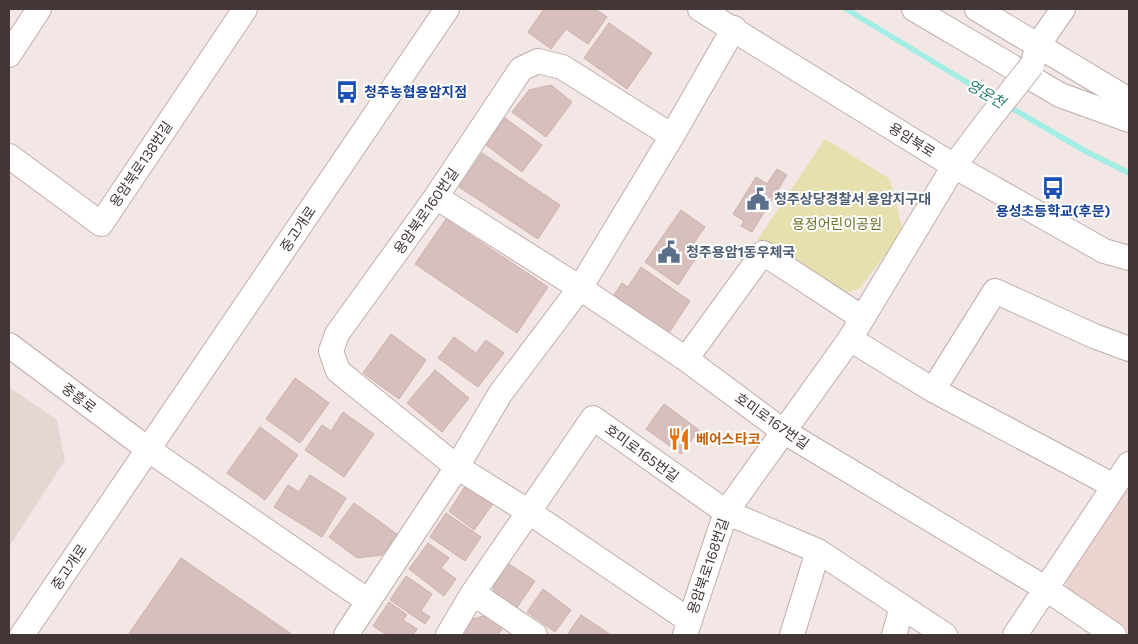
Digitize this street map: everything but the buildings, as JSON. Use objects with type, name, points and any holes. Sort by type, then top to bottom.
[{"type":"street","points":[[9,55],[39,9]]},
{"type":"street","name":"용암북로138번길","points":[[9,156],[101,224],[245,9]]},
{"type":"street","name":"중고개로","points":[[22,635],[447,9]]},
{"type":"street","name":"용암북로","points":[[700,9],[734,28],[954,166],[1104,251],[1129,258]]},
{"type":"street","points":[[914,9],[1060,95],[1129,120]]},
{"type":"street","points":[[977,9],[1035,55],[1127,93]]},
{"type":"street","name":"용암북로168번길","points":[[529,512],[687,628],[726,512],[850,339],[861,317],[954,166],[1035,55],[1063,9]]},
{"type":"street","points":[[346,635],[457,468],[500,394],[580,288],[672,136],[734,28]]},
{"type":"street","name":"용암북로160번길","points":[[529,512],[457,468],[338,371],[331,351],[337,334],[436,197],[521,69],[538,61],[562,67],[672,136]]},
{"type":"street","name":"호미로167번길","points":[[436,197],[580,288],[686,359],[783,431],[1045,588],[1114,635]]},
{"type":"street","points":[[686,359],[763,253],[861,317]]},
{"type":"street","points":[[933,390],[995,291],[1094,336],[1129,349]]},
{"type":"street","points":[[850,339],[933,390],[1114,486]]},
{"type":"street","name":"중흥로","points":[[9,345],[149,450]]},
{"type":"street","name":"호미로165번길","points":[[448,635],[473,593],[593,418],[726,512],[818,551],[945,635]]},
{"type":"street","points":[[149,450],[368,601]]},
{"type":"street","points":[[1015,635],[1129,464]]},
{"type":"street","points":[[792,635],[818,551]]},
{"type":"street","points":[[473,593],[536,635]]},
{"type":"street","points":[[894,635],[902,607]]},
{"type":"shaded area","points":[[9,387],[57,420],[65,460],[9,547]]},
{"type":"shaded area","points":[[1129,479],[1129,632],[1067,589],[1066,576]]},
{"type":"green space","name":"용정어린이공원","points":[[825,139],[890,179],[903,231],[860,288],[836,297],[758,239]]},
{"type":"waterway","name":"영운천","points":[[846,9],[998,101]]},
{"type":"waterway","name":"영운천","points":[[1006,105],[1087,152],[1129,173]]},
{"type":"place","name":"청주농협용암지점","points":[[347,92]]},
{"type":"place","name":"용성초등학교(후문)","points":[[1053,188]]},
{"type":"place","name":"청주상당경찰서 용암지구대","points":[[758,199]]},
{"type":"place","name":"청주용암1동우체국","points":[[669,252]]},
{"type":"place","name":"베어스타코","points":[[679,439]]}]
